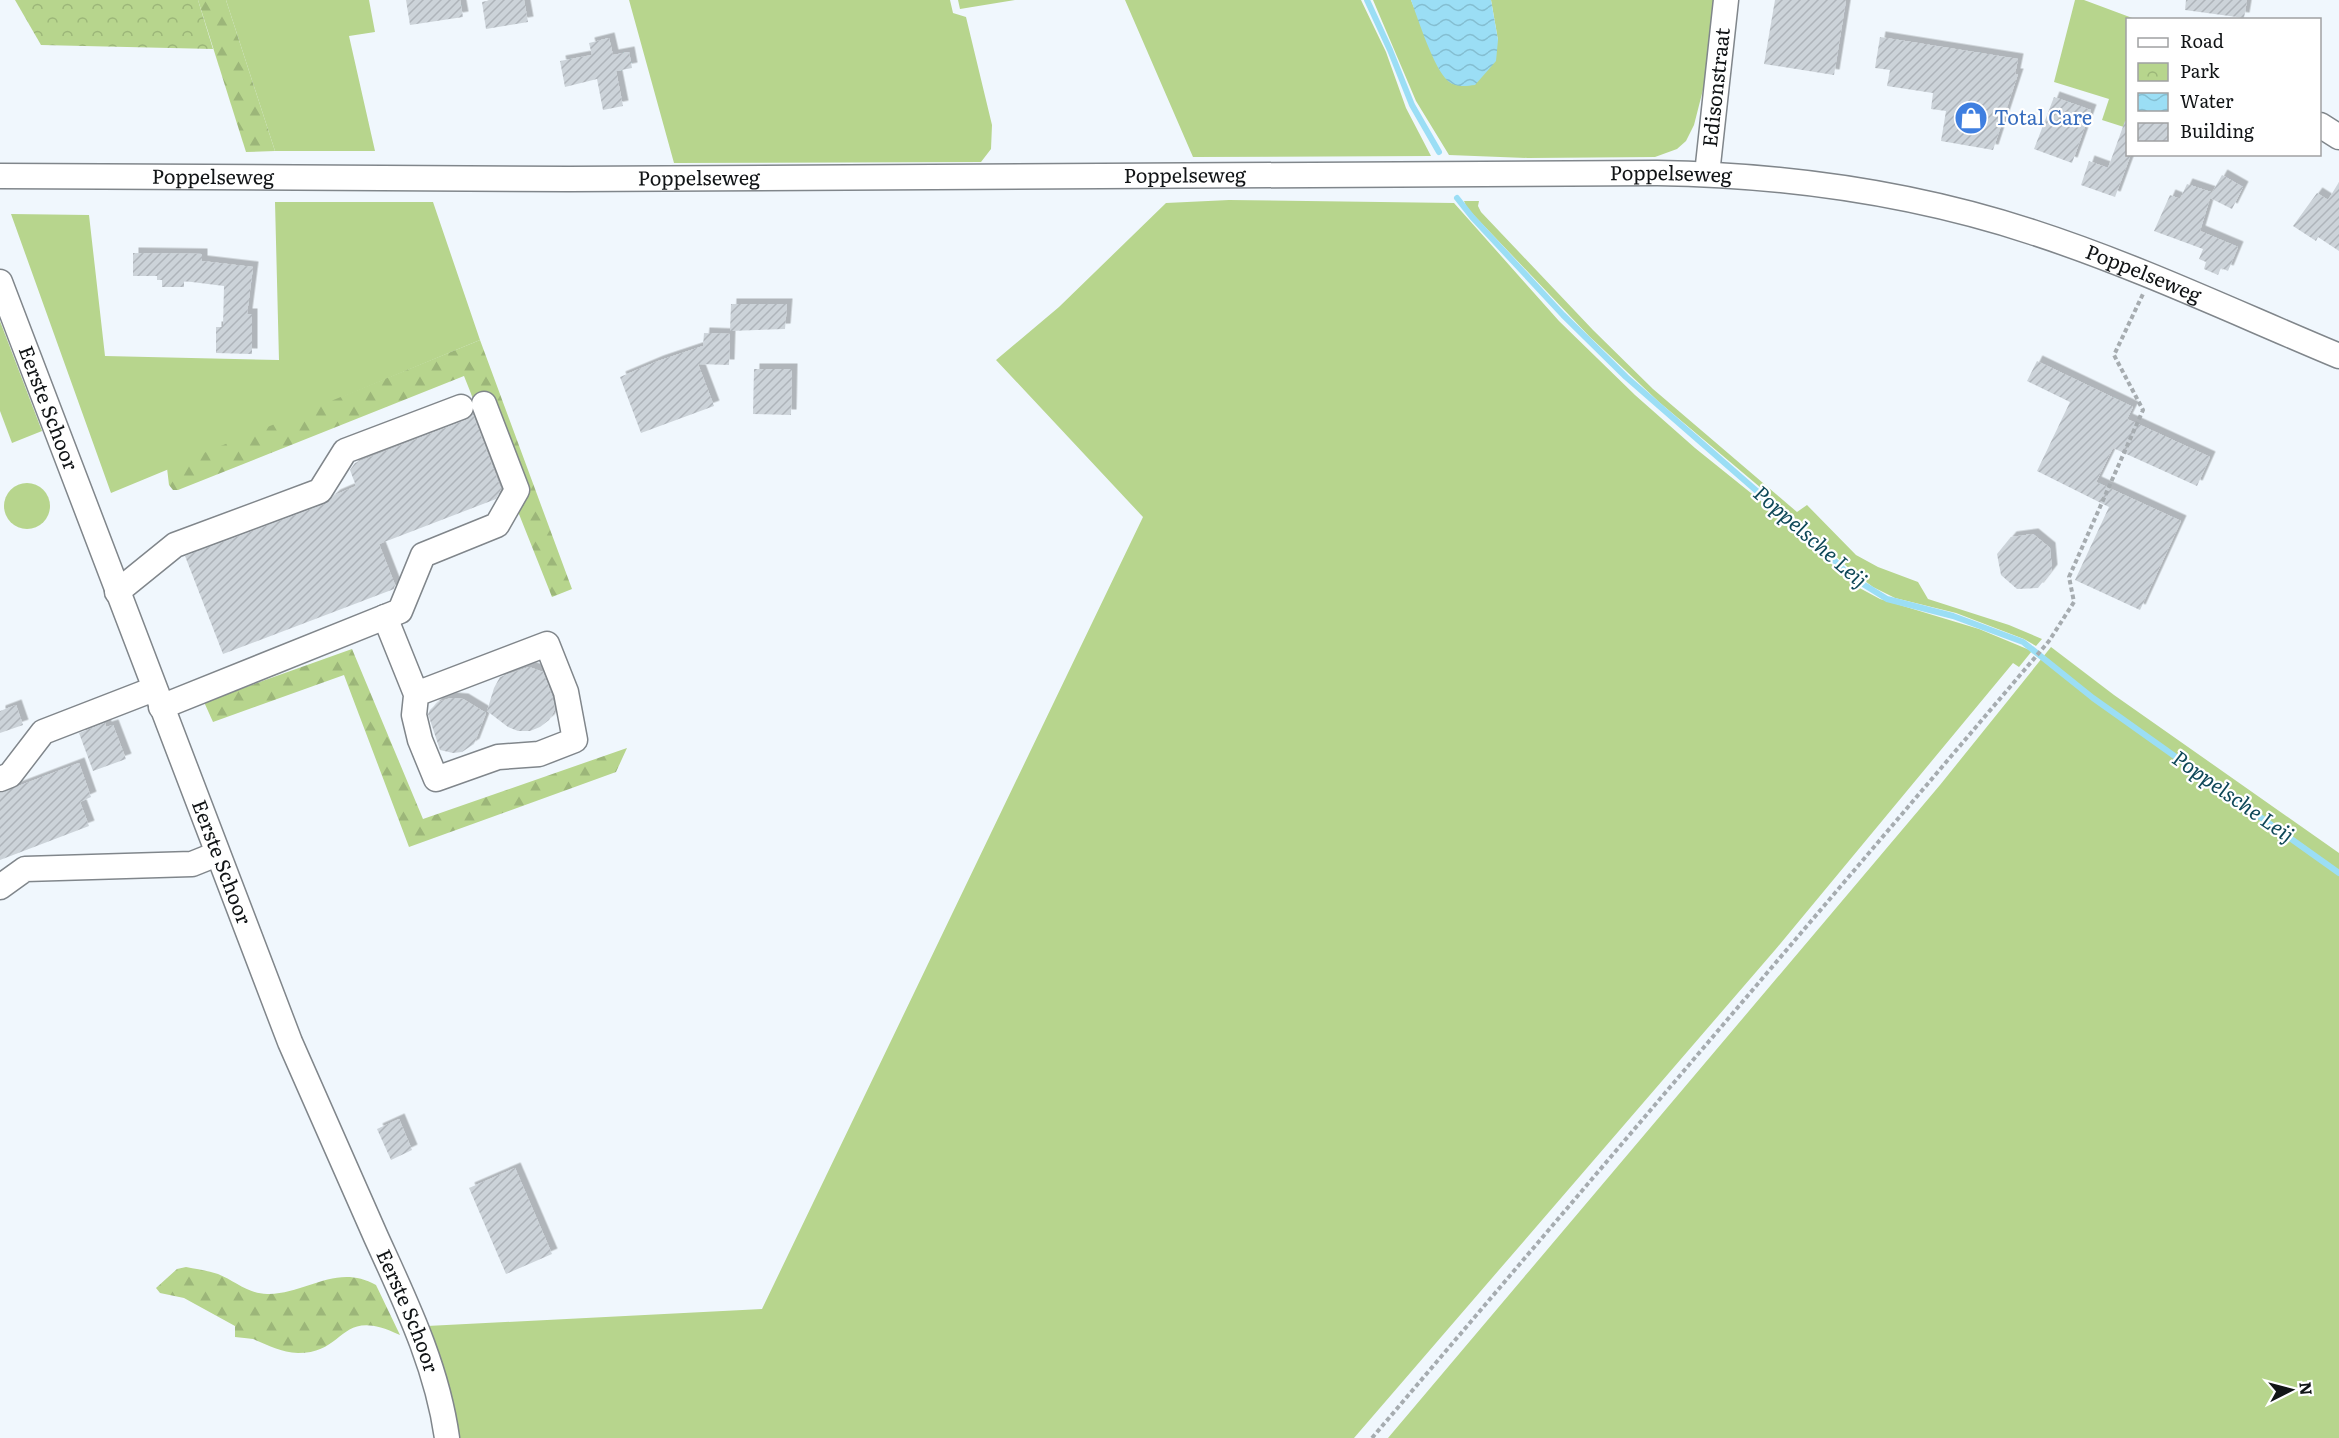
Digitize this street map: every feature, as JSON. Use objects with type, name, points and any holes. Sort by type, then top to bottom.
[{"type":"street","name":"Edisonstraat","points":[[1707,174],[1726,0]]},
{"type":"street","points":[[2321,126],[2339,137]]},
{"type":"street","name":"Poppelseweg","points":[[0,176],[581,179],[1707,174],[1808,182],[1863,190],[1943,207],[2032,232],[2151,278],[2339,356]]},
{"type":"street","name":"Eerste Schoor","points":[[0,282],[217,854],[307,1083],[420,1334],[441,1402],[447,1438]]},
{"type":"street","points":[[0,779],[10,775],[43,732],[158,698],[400,611],[423,555],[496,525],[517,490],[472,405],[345,451],[320,491],[175,545],[117,592]]},
{"type":"street","points":[[385,617],[416,694],[414,715],[420,740],[436,779],[498,757],[538,754],[575,740],[566,692],[547,644],[416,694]]},
{"type":"street","points":[[0,886],[25,869],[192,864],[217,854]]},
{"type":"path","points":[[1372,1438],[2049,641],[2074,602],[2069,578],[2143,410],[2114,355],[2151,278]]},
{"type":"green space","points":[[15,0],[198,0],[213,49],[41,45]]},
{"type":"green space","points":[[198,0],[226,0],[275,151],[246,152]]},
{"type":"green space","points":[[226,0],[369,0],[375,32],[349,36],[375,151],[275,151]]},
{"type":"green space","points":[[629,0],[950,0],[953,13],[966,17],[992,125],[991,149],[981,162],[674,163]]},
{"type":"green space","points":[[958,0],[1015,0],[960,9]]},
{"type":"green space","points":[[1125,0],[1361,0],[1386,52],[1406,108],[1431,156],[1193,157]]},
{"type":"green space","points":[[1373,0],[1411,0],[1439,69],[1498,40],[1491,0],[1717,0],[1707,74],[1694,125],[1686,141],[1677,149],[1655,157],[1528,158],[1449,155],[1416,101]]},
{"type":"green space","points":[[2075,0],[2084,0],[2132,18],[2126,18],[2126,128],[2102,120],[2109,99],[2054,82]]},
{"type":"green space","points":[[1229,200],[1454,203],[1559,321],[1635,395],[1695,448],[1782,518],[1854,585],[1880,599],[1979,629],[2032,651],[2019,667],[2013,663],[1775,950],[1354,1438],[458,1438],[427,1326],[762,1309],[1143,517],[996,360],[1059,307],[1166,203]]},
{"type":"green space","points":[[1464,201],[1479,201],[1478,206],[1481,212],[1593,330],[1653,389],[1797,512],[1807,505],[1856,555],[1878,567],[1918,582],[1928,599],[2009,625],[2042,639],[2036,646],[2024,639],[1956,613],[1895,598],[1873,587],[1854,573],[1774,499],[1659,402],[1589,336],[1467,208]]},
{"type":"green space","points":[[275,202],[433,202],[480,340],[111,493],[11,214],[89,215],[105,356],[279,360]]},
{"type":"green space","points":[[0,321],[42,431],[12,443],[0,411]]},
{"type":"green space","points":[[480,340],[572,589],[552,597],[464,376],[178,490],[173,490],[169,485],[167,468]]},
{"type":"green space","points":[[27,483],[43,490],[50,506],[43,522],[27,529],[11,522],[4,506],[11,490]]},
{"type":"green space","points":[[2051,647],[2114,695],[2339,853],[2339,1438],[1388,1438],[1940,785]]},
{"type":"green space","points":[[352,649],[423,819],[627,748],[616,772],[409,847],[344,675],[213,722],[204,702]]},
{"type":"green space","points":[[186,1267],[218,1274],[262,1294],[297,1289],[335,1278],[362,1279],[376,1285],[400,1335],[380,1327],[365,1325],[344,1333],[326,1346],[314,1351],[298,1353],[280,1350],[253,1339],[235,1337],[235,1326],[184,1298],[160,1293],[156,1288],[177,1269]]},
{"type":"water","points":[[1411,0],[1491,0],[1498,40],[1496,61],[1475,85],[1454,85],[1443,75],[1427,43]]},
{"type":"building","points":[[406,0],[460,0],[463,17],[410,25]]},
{"type":"building","points":[[524,0],[528,22],[486,29],[482,2]]},
{"type":"building","points":[[1775,0],[1846,0],[1834,75],[1764,64]]},
{"type":"building","points":[[2186,0],[2247,0],[2244,18],[2185,10]]},
{"type":"building","points":[[1880,37],[2018,59],[2015,74],[2018,74],[1993,150],[1941,141],[1946,111],[1931,109],[1933,93],[1887,86],[1890,70],[1875,68]]},
{"type":"building","points":[[609,38],[613,55],[629,52],[632,68],[616,71],[623,106],[603,110],[597,79],[565,87],[560,61],[592,55],[589,43]]},
{"type":"building","points":[[2054,97],[2091,110],[2072,163],[2034,149]]},
{"type":"building","points":[[2126,121],[2126,156],[2130,156],[2115,197],[2081,185],[2089,161],[2108,168]]},
{"type":"building","points":[[2222,175],[2243,187],[2232,209],[2210,198],[2200,231],[2238,247],[2228,271],[2221,268],[2218,275],[2204,269],[2206,262],[2199,259],[2203,249],[2154,231],[2170,195],[2180,199],[2187,184],[2211,192],[2210,196]]},
{"type":"building","points":[[2339,182],[2339,251],[2318,237],[2316,241],[2293,226],[2317,193],[2328,200]]},
{"type":"building","points":[[133,253],[202,254],[202,261],[253,267],[247,314],[252,314],[252,354],[216,353],[216,327],[223,327],[224,286],[184,281],[184,287],[162,287],[162,280],[157,280],[157,276],[133,276]]},
{"type":"building","points":[[731,304],[787,304],[785,329],[730,331]]},
{"type":"building","points":[[704,333],[730,334],[729,365],[698,364],[714,406],[641,433],[620,377],[703,346]]},
{"type":"building","points":[[2037,361],[2133,407],[2127,419],[2210,457],[2197,486],[2113,448],[2096,482],[2181,521],[2140,610],[2075,580],[2109,507],[2037,471],[2070,402],[2027,381]]},
{"type":"building","points":[[754,369],[792,369],[791,415],[753,414]]},
{"type":"building","points":[[473,415],[501,489],[496,499],[379,544],[395,585],[394,589],[223,654],[185,556],[325,504],[335,495],[356,486],[350,470],[355,463],[466,420]]},
{"type":"building","points":[[2033,534],[2050,548],[2052,570],[2038,588],[2017,589],[2001,575],[1997,554],[2011,537]]},
{"type":"building","points":[[529,667],[543,672],[555,709],[549,720],[540,727],[530,731],[518,731],[508,727],[487,711],[500,677]]},
{"type":"building","points":[[451,698],[463,699],[486,713],[474,744],[462,752],[453,753],[440,750],[428,714],[438,702]]},
{"type":"building","points":[[16,705],[23,725],[0,733],[0,711]]},
{"type":"building","points":[[105,723],[106,727],[113,725],[126,759],[93,771],[79,733]]},
{"type":"building","points":[[79,763],[91,797],[80,802],[89,826],[0,860],[0,793]]},
{"type":"building","points":[[399,1119],[412,1150],[391,1160],[377,1129]]},
{"type":"building","points":[[515,1168],[552,1254],[506,1274],[469,1188]]},
{"type":"waterway","name":"Poppelsche Leij","points":[[1367,0],[1412,105],[1439,152]]},
{"type":"waterway","name":"Poppelsche Leij","points":[[1457,198],[1563,315],[1626,377],[1821,547],[1850,576],[1887,599],[1953,616],[2023,642],[2093,698],[2339,873]]},
{"type":"place","name":"Total Care","points":[[1971,118]]}]
